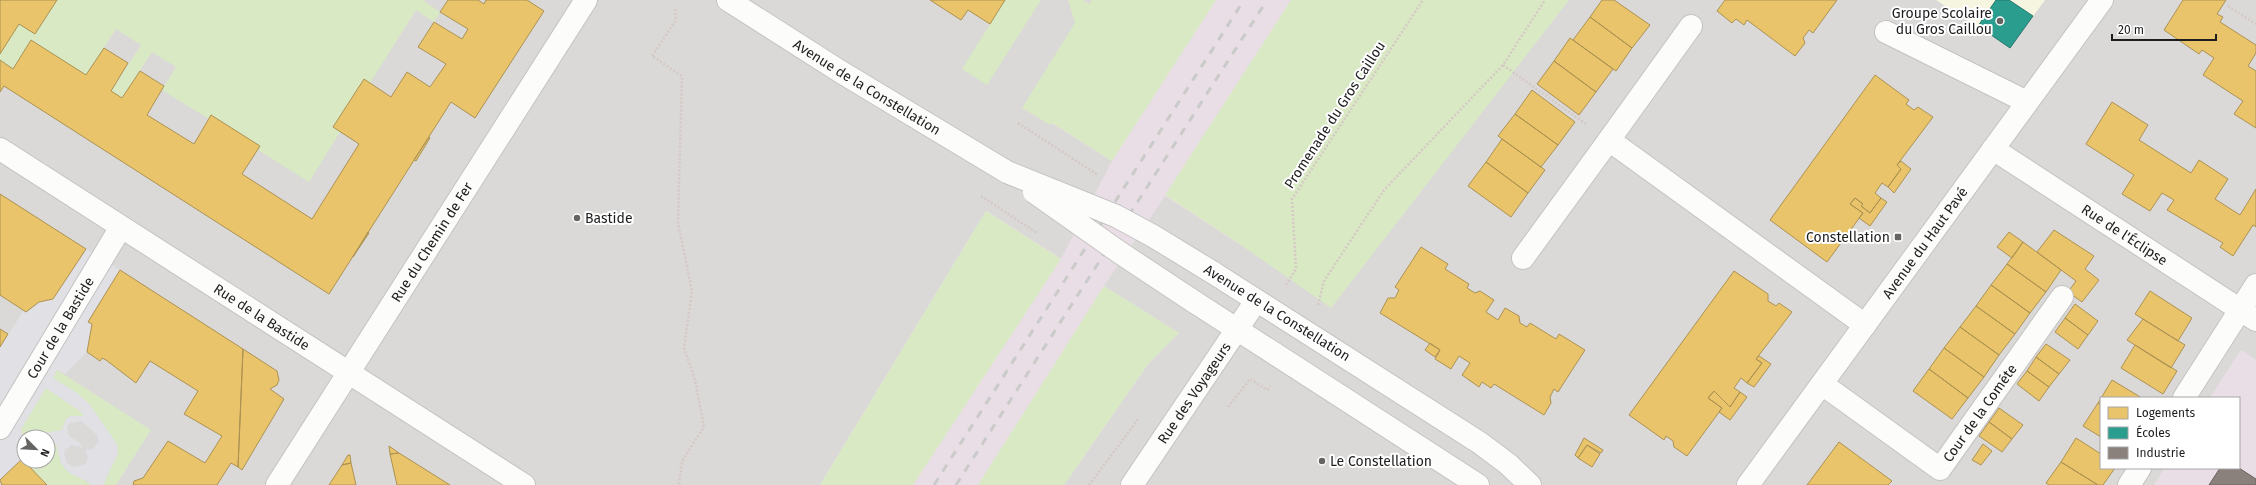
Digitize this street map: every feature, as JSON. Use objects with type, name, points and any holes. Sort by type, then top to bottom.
[{"type":"street","name":"Rue du Chemin de Fer","points":[[277,485],[586,0]]},
{"type":"street","name":"Avenue de la Constellation","points":[[728,0],[841,72],[999,167],[1119,252],[1478,485]]},
{"type":"street","name":"Avenue du Haut Pavé","points":[[1748,485],[2102,0]]},
{"type":"street","points":[[1523,258],[1691,26]]},
{"type":"street","points":[[1886,32],[2028,102]]},
{"type":"street","points":[[1609,140],[1864,326]]},
{"type":"street","name":"Rue de la Bastide","points":[[0,149],[524,485]]},
{"type":"street","name":"Rue de l'Éclipse","points":[[1993,149],[2248,315]]},
{"type":"street","name":"Avenue de la Constellation","points":[[999,167],[1109,213],[1153,236],[1480,443],[1508,464],[1530,485]]},
{"type":"street","name":"Cour de la Bastide","points":[[0,428],[121,227]]},
{"type":"street","points":[[2185,397],[2248,315],[2256,285]]},
{"type":"street","name":"Cour de la Cométe","points":[[1822,384],[1940,469],[2062,297]]},
{"type":"street","name":"Rue des Voyageurs","points":[[1132,485],[1256,301]]},
{"type":"street","points":[[2130,485],[2139,469]]},
{"type":"path","name":"Promenade du Gros Caillou","points":[[1285,287],[1296,269],[1292,199],[1423,0]]},
{"type":"path","points":[[1316,310],[1324,281],[1384,190],[1503,65],[1545,0]]},
{"type":"path","points":[[2228,6],[2256,24]]},
{"type":"path","points":[[675,9],[676,20],[652,56],[682,76],[678,223],[692,291],[684,348],[696,380],[704,427],[682,461],[679,485]]},
{"type":"path","points":[[1503,65],[1609,140]]},
{"type":"path","points":[[1228,407],[1250,379],[1267,390],[1274,381]]},
{"type":"path","points":[[1089,485],[1140,417]]},
{"type":"shaded area","points":[[0,0],[1123,0],[1112,161],[1238,243],[1397,0],[2256,0],[2256,360],[2241,350],[2211,397],[2100,397],[2100,469],[2164,469],[2154,485],[1064,485],[1148,364],[1178,333],[986,211],[820,485],[0,485]]},
{"type":"shaded area","points":[[1123,0],[1397,0],[1238,243],[1165,196],[1104,286],[1179,333],[1148,364],[1064,485],[820,485],[986,211],[1061,259],[1112,161],[1051,123]]},
{"type":"shaded area","name":"Groupe Scolaire du Gros Caillou","points":[[1936,0],[2045,0],[2010,48]]},
{"type":"shaded area","points":[[86,249],[120,270],[88,321],[92,324],[87,352],[65,374],[57,370],[53,378],[77,393],[89,404],[117,444],[118,453],[103,485],[91,485],[87,481],[71,474],[61,463],[56,444],[56,431],[62,430],[66,419],[70,416],[84,416],[80,411],[46,388],[21,429],[16,429],[16,465],[0,480],[0,347],[24,310],[26,312],[39,302],[48,299],[70,274]],"holes":[[[81,421],[97,435],[99,441],[93,449],[85,450],[88,458],[85,464],[74,467],[67,463],[64,454],[71,445],[83,448],[80,443],[69,436],[67,427],[70,423]]]},
{"type":"shaded area","points":[[2241,350],[2256,360],[2256,485],[2154,485],[2164,469],[2240,469],[2240,397],[2211,397]]},
{"type":"green space","points":[[57,0],[423,0],[440,12],[434,22],[416,10],[370,83],[364,79],[334,127],[340,132],[309,182],[258,150],[260,147],[209,119],[162,90],[176,67],[152,52],[122,98],[111,91],[141,45],[116,29],[86,75],[31,40],[13,69],[0,60],[0,54],[19,24],[35,34]]},
{"type":"green space","points":[[1005,0],[1041,0],[987,85],[962,69]]},
{"type":"green space","points":[[1068,0],[1083,0],[1089,4],[1092,0],[1216,0],[1112,161],[1052,123],[1050,125],[1022,108],[1075,23]]},
{"type":"green space","points":[[1291,0],[1569,0],[1331,308],[1238,243],[1165,195]]},
{"type":"green space","points":[[986,211],[1061,259],[913,485],[820,485]]},
{"type":"green space","points":[[1104,286],[1179,333],[1148,364],[1064,485],[978,485]]},
{"type":"green space","points":[[57,370],[151,430],[116,485],[103,485],[118,453],[117,444],[89,404],[77,393],[53,378]]},
{"type":"green space","points":[[46,388],[80,411],[84,416],[70,418],[65,422],[62,430],[56,431],[56,429],[21,429]]},
{"type":"green space","points":[[56,443],[61,463],[91,485],[47,485],[32,469],[56,469]]},
{"type":"building: Logements","points":[[0,0],[57,0],[35,34],[19,24],[0,54]]},
{"type":"building: Logements","points":[[448,0],[478,0],[484,4],[486,0],[527,0],[544,11],[475,118],[451,102],[329,294],[4,86],[0,92],[0,60],[13,69],[31,40],[86,75],[104,48],[128,63],[111,91],[122,98],[140,71],[164,86],[147,115],[194,144],[211,115],[260,146],[242,174],[312,219],[359,144],[333,127],[364,79],[391,97],[407,72],[430,87],[446,64],[418,47],[434,22],[462,39],[468,29],[440,12]]},
{"type":"building: Logements","points":[[930,0],[1005,0],[990,24],[968,10],[961,20]]},
{"type":"building: Logements","points":[[1602,0],[1614,0],[1650,25],[1632,48],[1590,17]]},
{"type":"building: Logements","points":[[1725,0],[1837,0],[1813,33],[1809,30],[1803,38],[1805,43],[1795,56],[1747,20],[1744,25],[1736,19],[1732,23],[1717,11]]},
{"type":"building: Logements","points":[[2183,0],[2226,0],[2217,14],[2223,17],[2220,22],[2256,45],[2256,53],[2248,66],[2256,71],[2256,128],[2234,114],[2243,101],[2203,75],[2214,58],[2202,50],[2199,54],[2164,30]]},
{"type":"building: Logements","points":[[1590,17],[1632,48],[1616,71],[1573,40]]},
{"type":"building: Logements","points":[[1570,38],[1613,69],[1596,92],[1554,61]]},
{"type":"building: Logements","points":[[1554,61],[1596,92],[1579,115],[1537,84]]},
{"type":"building: Logements","points":[[1875,75],[1909,100],[1906,104],[1914,110],[1918,107],[1933,117],[1897,165],[1901,169],[1888,187],[1882,183],[1875,193],[1881,198],[1870,213],[1861,206],[1863,204],[1855,198],[1850,204],[1863,213],[1827,262],[1770,220]]},
{"type":"building: Logements","points":[[1532,90],[1575,122],[1558,145],[1515,114]]},
{"type":"building: Logements","points":[[2112,102],[2148,125],[2139,140],[2191,173],[2199,160],[2228,179],[2215,199],[2240,215],[2256,189],[2256,227],[2253,225],[2233,256],[2220,247],[2223,243],[2167,210],[2174,200],[2162,193],[2150,211],[2122,194],[2134,175],[2086,144]]},
{"type":"building: Logements","points":[[1515,114],[1558,145],[1541,167],[1498,136]]},
{"type":"building: Logements","points":[[429,137],[430,138],[416,161],[414,160]]},
{"type":"building: Logements","points":[[1502,139],[1545,170],[1528,193],[1486,162]]},
{"type":"building: Logements","points":[[1901,161],[1911,169],[1894,193],[1888,187],[1901,169],[1897,165]]},
{"type":"building: Logements","points":[[1486,162],[1528,193],[1511,217],[1468,186]]},
{"type":"building: Logements","points":[[0,194],[86,249],[53,299],[39,302],[26,312],[0,295]]},
{"type":"building: Logements","points":[[1855,198],[1863,204],[1861,206],[1870,213],[1881,198],[1887,202],[1870,226],[1859,218],[1863,213],[1850,204]]},
{"type":"building: Logements","points":[[2054,230],[2094,256],[2085,269],[2099,280],[2082,302],[2068,292],[2076,281],[2037,252]]},
{"type":"building: Logements","points":[[368,232],[369,233],[353,257]]},
{"type":"building: Logements","points":[[2009,232],[2023,242],[2012,258],[1997,247]]},
{"type":"building: Logements","points":[[2023,242],[2061,270],[2046,292],[2007,264]]},
{"type":"building: Logements","points":[[1421,247],[1448,264],[1445,269],[1469,284],[1467,288],[1475,293],[1480,291],[1494,300],[1486,312],[1498,320],[1505,308],[1519,316],[1520,323],[1527,327],[1530,323],[1556,339],[1559,334],[1585,350],[1558,392],[1554,389],[1550,397],[1551,403],[1544,415],[1494,384],[1491,388],[1482,382],[1479,387],[1462,375],[1470,363],[1459,356],[1451,369],[1435,359],[1440,350],[1380,313],[1388,298],[1395,298],[1399,290],[1395,287]]},
{"type":"building: Logements","points":[[2007,264],[2046,292],[2030,313],[1991,285]]},
{"type":"building: Logements","points":[[120,270],[243,349],[238,467],[231,463],[217,485],[133,485],[134,481],[143,478],[168,441],[205,463],[222,436],[184,414],[198,391],[150,361],[136,383],[106,360],[102,358],[100,361],[87,352],[92,324],[88,322]]},
{"type":"building: Logements","points":[[1734,271],[1768,294],[1768,301],[1776,306],[1779,303],[1792,312],[1756,359],[1762,363],[1747,383],[1741,378],[1734,388],[1740,392],[1730,407],[1714,391],[1708,398],[1722,408],[1687,456],[1674,447],[1673,441],[1666,436],[1664,440],[1629,415]]},
{"type":"building: Logements","points":[[1991,285],[2030,313],[2015,334],[1976,306]]},
{"type":"building: Logements","points":[[2150,291],[2192,318],[2178,341],[2135,314]]},
{"type":"building: Logements","points":[[2075,304],[2098,321],[2088,335],[2065,318]]},
{"type":"building: Logements","points":[[1976,306],[2015,334],[1999,355],[1960,327]]},
{"type":"building: Logements","points":[[2065,318],[2088,335],[2078,349],[2055,332]]},
{"type":"building: Logements","points":[[2143,319],[2185,345],[2171,368],[2127,340]]},
{"type":"building: Logements","points":[[1960,327],[1999,355],[1984,377],[1944,348]]},
{"type":"building: Logements","points":[[0,329],[8,334],[0,347]]},
{"type":"building: Logements","points":[[1430,343],[1440,350],[1435,357],[1425,350]]},
{"type":"building: Logements","points":[[2046,344],[2070,360],[2059,374],[2036,357]]},
{"type":"building: Logements","points":[[2135,345],[2177,371],[2163,394],[2121,368]]},
{"type":"building: Logements","points":[[1944,348],[1984,377],[1968,398],[1929,369]]},
{"type":"building: Logements","points":[[243,349],[277,371],[279,380],[277,385],[270,389],[284,399],[242,470],[238,467]]},
{"type":"building: Logements","points":[[1759,356],[1771,364],[1754,387],[1747,383],[1762,363],[1756,359]]},
{"type":"building: Logements","points":[[2036,357],[2059,374],[2049,387],[2027,371]]},
{"type":"building: Logements","points":[[1929,369],[1968,398],[1952,419],[1913,391]]},
{"type":"building: Logements","points":[[2027,371],[2049,387],[2039,401],[2017,384]]},
{"type":"building: Logements","points":[[2112,380],[2140,397],[2102,397]]},
{"type":"building: Logements","points":[[1714,391],[1730,407],[1740,392],[1747,397],[1730,420],[1719,412],[1722,408],[1708,398]]},
{"type":"building: Logements","points":[[2098,403],[2100,404],[2100,436],[2083,426]]},
{"type":"building: Logements","points":[[1999,408],[2023,425],[2012,439],[1989,422]]},
{"type":"building: Logements","points":[[1989,422],[2012,439],[2002,452],[1979,436]]},
{"type":"building: Logements","points":[[1584,438],[1603,450],[1601,453],[1587,445],[1578,458],[1575,455]]},
{"type":"building: Logements","points":[[2076,438],[2100,453],[2100,469],[2114,469],[2103,485],[2098,485],[2061,462]]},
{"type":"building: Logements","points":[[1839,442],[1892,481],[1888,485],[1807,485]]},
{"type":"building: Logements","points":[[1983,444],[1992,451],[1981,465],[1972,460]]},
{"type":"building: Logements","points":[[1587,445],[1600,454],[1592,467],[1578,458]]},
{"type":"building: Logements","points":[[389,446],[399,453],[390,454]]},
{"type":"building: Logements","points":[[399,453],[450,485],[397,485],[390,454]]},
{"type":"building: Logements","points":[[348,455],[350,455],[351,463],[342,465]]},
{"type":"building: Logements","points":[[2061,462],[2098,485],[2049,485],[2046,483]]},
{"type":"building: Logements","points":[[351,463],[356,485],[329,485],[342,465]]},
{"type":"building: Logements","points":[[16,465],[16,469],[32,469],[47,485],[2,485],[0,480]]},
{"type":"building: Écoles","points":[[1996,0],[2009,0],[2033,16],[2010,48],[1978,26]]},
{"type":"building: Industrie","points":[[2219,469],[2240,469],[2256,479],[2256,485],[2209,485]]},
{"type":"railway","points":[[934,485],[1244,0]]},
{"type":"railway","points":[[956,485],[1267,0]]},
{"type":"place","name":"Groupe Scolaire du Gros Caillou","points":[[2000,21]]},
{"type":"place","name":"Bastide","points":[[577,218]]},
{"type":"place","name":"Constellation","points":[[1898,237]]},
{"type":"place","name":"Le Constellation","points":[[1322,461]]}]
